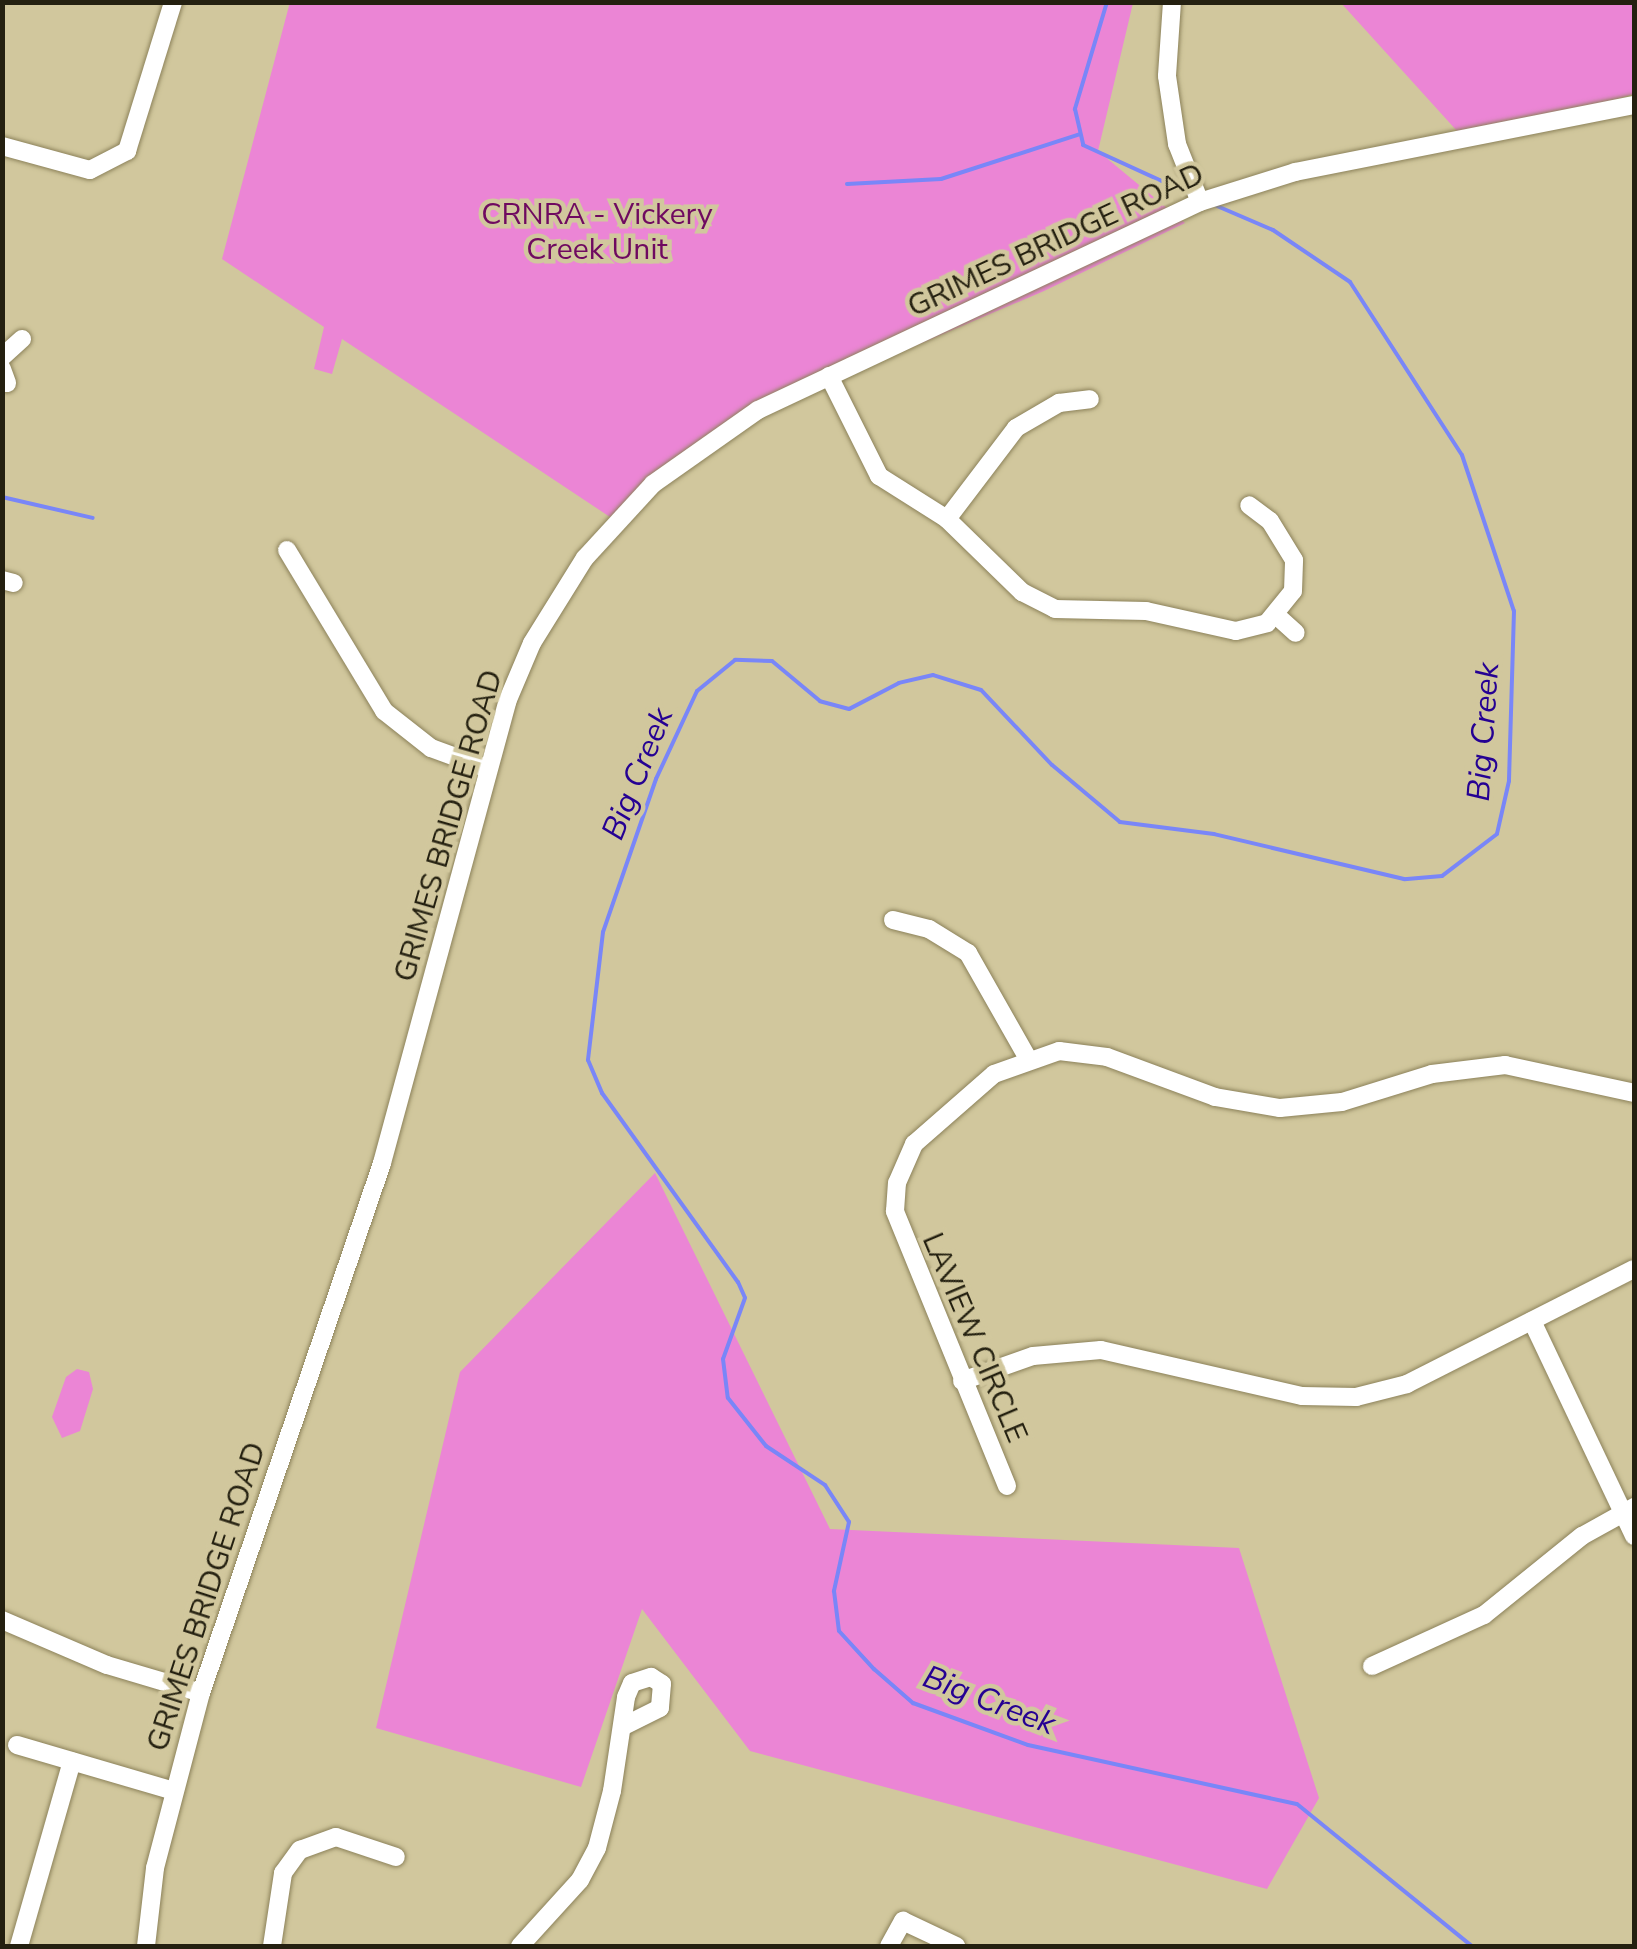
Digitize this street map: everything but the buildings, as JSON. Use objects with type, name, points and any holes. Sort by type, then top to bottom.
[{"type":"street","points":[[2,146],[90,170],[126,151],[173,2]]},
{"type":"street","points":[[1172,2],[1168,76],[1177,144],[1200,202]]},
{"type":"street","name":"GRIMES BRIDGE ROAD","points":[[146,1946],[174,1791],[201,1693],[382,1164],[488,769],[532,643],[608,529],[703,444],[829,376],[1200,202],[1254,184],[1634,105]]},
{"type":"street","points":[[2,357],[22,339]]},
{"type":"street","points":[[829,376],[879,476],[947,519],[1022,592],[1055,610],[1146,612],[1236,631],[1277,616],[1293,591],[1294,560],[1270,521],[1249,505]]},
{"type":"street","points":[[947,519],[1016,428],[1060,403],[1090,399]]},
{"type":"street","points":[[286,550],[384,712],[432,748],[488,769]]},
{"type":"street","points":[[1277,616],[1296,633]]},
{"type":"street","points":[[893,920],[929,928],[968,953],[1027,1057]]},
{"type":"street","name":"LAVIEW CIRCLE","points":[[1008,1486],[899,1235],[897,1182],[926,1131],[994,1074],[1027,1057],[1091,1053],[1215,1097],[1280,1108],[1342,1102],[1432,1074],[1505,1065],[1634,1094]]},
{"type":"street","points":[[962,1382],[1033,1356],[1101,1350],[1302,1396],[1356,1398],[1407,1384],[1634,1268]]},
{"type":"street","points":[[1532,1321],[1629,1509],[1634,1536]]},
{"type":"street","points":[[1372,1666],[1484,1615],[1629,1509]]},
{"type":"street","points":[[2,1620],[107,1665],[201,1693]]},
{"type":"street","points":[[520,1946],[580,1880],[597,1848],[622,1727]]},
{"type":"street","points":[[17,1745],[174,1791]]},
{"type":"street","points":[[19,1946],[72,1761]]},
{"type":"street","points":[[272,1946],[283,1873],[300,1850],[336,1836],[396,1857]]},
{"type":"street","points":[[890,1946],[903,1921],[956,1946]]},
{"type":"green space","name":"CRNRA - Vickery Creek Unit","points":[[290,2],[1133,3],[1098,151],[1185,223],[1044,291],[705,436],[610,517],[342,339],[332,374],[314,369],[324,327],[222,259]]},
{"type":"green space","points":[[1341,3],[1634,3],[1634,94],[1467,142]]},
{"type":"green space","points":[[655,1173],[830,1529],[1239,1548],[1319,1798],[1267,1889],[750,1751],[642,1609],[581,1787],[376,1728],[460,1372]]},
{"type":"green space","points":[[77,1369],[89,1372],[93,1389],[80,1431],[62,1438],[52,1417],[66,1377]]},
{"type":"waterway","name":"Big Creek","points":[[1107,2],[1075,109],[1083,145],[1190,194]]},
{"type":"waterway","points":[[847,184],[941,179],[1080,134]]},
{"type":"waterway","name":"Big Creek","points":[[1217,206],[1273,230],[1350,282],[1462,455],[1514,611],[1509,781],[1497,834],[1442,876],[1404,879],[1214,834],[1120,822],[1052,765],[981,690],[933,675],[899,683],[849,709],[820,701],[772,661],[735,660],[697,691],[656,779],[603,932],[588,1060],[602,1093],[738,1282],[745,1298],[723,1359],[728,1398],[766,1446],[825,1485],[849,1522],[834,1591],[839,1631],[874,1669],[913,1703],[1028,1745],[1297,1804],[1472,1946]]},
{"type":"waterway","points":[[2,497],[93,518]]}]
